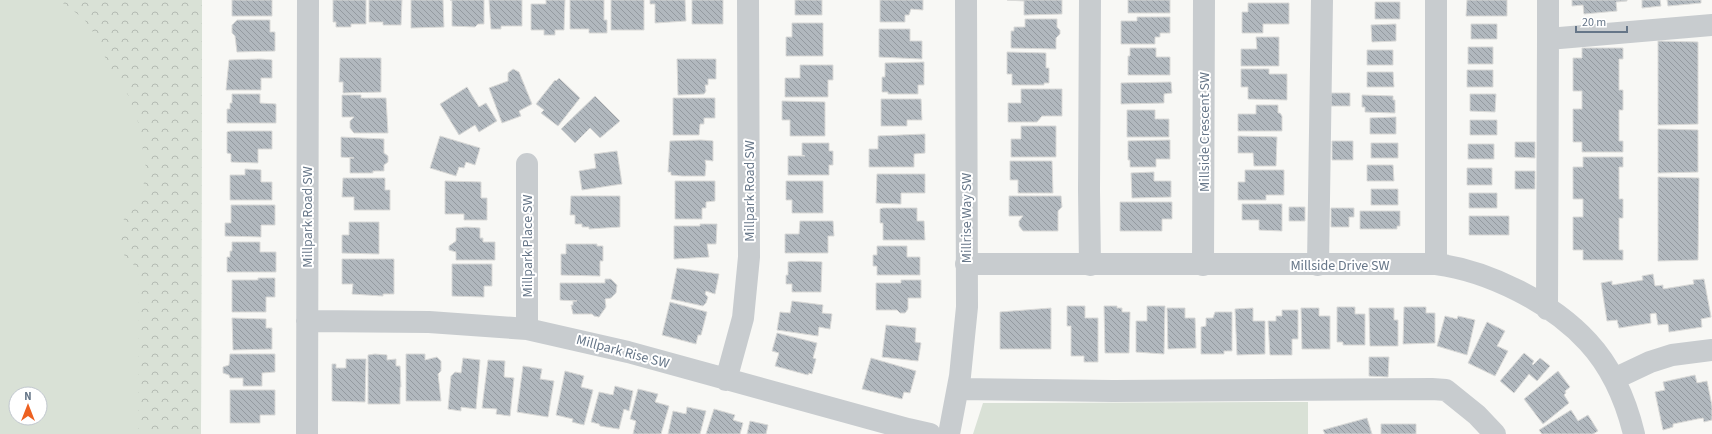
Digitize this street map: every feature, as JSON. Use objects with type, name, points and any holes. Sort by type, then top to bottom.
[{"type":"street","name":"Millpark Road SW","points":[[307,434],[308,0]]},
{"type":"street","name":"Millpark Road SW","points":[[726,380],[743,318],[749,257],[748,0]]},
{"type":"street","name":"Millrise Way SW","points":[[949,434],[958,389],[967,307],[966,0]]},
{"type":"street","points":[[1090,0],[1090,265]]},
{"type":"street","name":"Millside Crescent SW","points":[[1204,0],[1204,265]]},
{"type":"street","points":[[1318,265],[1322,0]]},
{"type":"street","points":[[1436,0],[1436,264]]},
{"type":"street","points":[[1548,0],[1548,309]]},
{"type":"street","points":[[1548,39],[1712,25]]},
{"type":"street","name":"Millpark Place SW","points":[[527,164],[527,329]]},
{"type":"street","name":"Millside Drive SW","points":[[966,264],[1436,264],[1454,267],[1476,273],[1516,290],[1548,309],[1588,342],[1614,379],[1624,400],[1634,434]]},
{"type":"street","name":"Millpark Rise SW","points":[[307,321],[428,322],[527,329],[591,343],[930,434]]},
{"type":"street","points":[[1614,379],[1650,362],[1672,355],[1712,350]]},
{"type":"street","points":[[958,389],[1113,391],[1446,390],[1477,415],[1495,434]]},
{"type":"green space","points":[[0,0],[202,0],[201,434],[0,434]]},
{"type":"green space","points":[[59,0],[202,0],[201,434],[138,434],[139,270],[124,255],[118,237],[124,219],[143,189],[146,168],[138,122],[128,95],[109,66],[95,35],[84,19]]},
{"type":"green space","points":[[1308,402],[1308,434],[973,434],[983,403]]},
{"type":"building","points":[[232,0],[272,0],[272,16],[232,16]]},
{"type":"building","points":[[333,0],[366,0],[366,24],[351,24],[351,27],[336,27],[336,22],[333,22]]},
{"type":"building","points":[[369,0],[402,0],[401,25],[383,25],[383,22],[369,22]]},
{"type":"building","points":[[411,0],[443,0],[444,27],[411,28]]},
{"type":"building","points":[[450,0],[484,0],[484,24],[478,24],[475,27],[452,26],[452,1]]},
{"type":"building","points":[[489,0],[522,0],[522,26],[501,26],[501,29],[491,29]]},
{"type":"building","points":[[546,0],[565,0],[564,30],[555,30],[555,35],[544,35],[544,30],[531,30],[531,4],[546,4]]},
{"type":"building","points":[[570,0],[604,0],[604,20],[607,20],[607,33],[589,33],[589,29],[570,29]]},
{"type":"building","points":[[611,0],[644,0],[644,30],[611,30]]},
{"type":"building","points":[[650,0],[685,0],[686,21],[655,23],[655,4],[650,4]]},
{"type":"building","points":[[692,0],[723,0],[723,24],[692,24]]},
{"type":"building","points":[[795,0],[822,0],[822,15],[795,15]]},
{"type":"building","points":[[880,0],[923,0],[923,10],[911,9],[909,15],[905,15],[905,22],[880,22]]},
{"type":"building","points":[[1007,0],[1062,0],[1062,14],[1024,15],[1024,1]]},
{"type":"building","points":[[1128,0],[1170,0],[1170,13],[1128,13]]},
{"type":"building","points":[[1467,0],[1507,0],[1507,16],[1466,16]]},
{"type":"building","points":[[1572,0],[1627,1],[1616,2],[1617,11],[1584,14],[1583,5],[1572,6]]},
{"type":"building","points":[[1642,0],[1660,0],[1661,6],[1642,8]]},
{"type":"building","points":[[1667,0],[1701,0],[1701,3],[1668,6]]},
{"type":"building","points":[[1375,2],[1400,2],[1400,19],[1375,19]]},
{"type":"building","points":[[1248,3],[1289,3],[1289,24],[1263,24],[1263,33],[1242,33],[1242,12],[1248,12]]},
{"type":"building","points":[[1137,17],[1170,17],[1170,33],[1160,33],[1160,37],[1155,37],[1155,44],[1121,44],[1121,21],[1137,21]]},
{"type":"building","points":[[1025,19],[1057,19],[1057,27],[1060,30],[1060,34],[1056,38],[1056,49],[1011,48],[1011,31],[1014,31],[1014,27],[1025,27]]},
{"type":"building","points":[[237,20],[270,20],[270,32],[275,32],[275,51],[237,52],[235,36],[232,33],[232,25]]},
{"type":"building","points":[[792,23],[823,23],[823,56],[786,56],[786,37],[792,37]]},
{"type":"building","points":[[1396,24],[1396,41],[1372,42],[1371,25]]},
{"type":"building","points":[[1471,24],[1497,24],[1497,39],[1471,39]]},
{"type":"building","points":[[879,29],[910,29],[910,41],[922,41],[922,59],[879,57]]},
{"type":"building","points":[[1256,37],[1279,37],[1279,66],[1241,66],[1241,49],[1257,49]]},
{"type":"building","points":[[1658,41],[1698,42],[1698,124],[1658,125]]},
{"type":"building","points":[[1468,47],[1493,47],[1493,64],[1468,64]]},
{"type":"building","points":[[1130,48],[1156,48],[1156,57],[1170,57],[1170,75],[1128,75],[1128,56],[1130,56]]},
{"type":"building","points":[[1582,48],[1623,48],[1623,59],[1619,59],[1619,90],[1623,90],[1623,110],[1619,110],[1619,141],[1623,141],[1623,152],[1582,152],[1582,142],[1573,142],[1573,109],[1582,109],[1582,91],[1573,91],[1573,58],[1582,58]]},
{"type":"building","points":[[1367,50],[1393,50],[1393,65],[1367,65]]},
{"type":"building","points":[[1007,52],[1046,53],[1046,68],[1049,68],[1049,83],[1044,83],[1044,85],[1012,85],[1012,74],[1007,74]]},
{"type":"building","points":[[340,58],[381,58],[381,92],[343,93],[343,82],[339,82]]},
{"type":"building","points":[[677,59],[716,59],[716,79],[708,79],[708,85],[705,85],[706,91],[704,94],[678,95]]},
{"type":"building","points":[[229,60],[272,60],[272,78],[261,78],[261,90],[226,90]]},
{"type":"building","points":[[924,62],[924,85],[918,85],[918,94],[888,94],[888,92],[882,92],[882,77],[885,77],[885,63]]},
{"type":"building","points":[[800,65],[833,65],[833,80],[828,80],[828,97],[785,97],[785,78],[800,78]]},
{"type":"building","points":[[513,69],[519,72],[532,104],[519,111],[521,116],[502,123],[489,88],[508,81],[508,73]]},
{"type":"building","points":[[1241,69],[1269,69],[1269,74],[1287,74],[1287,100],[1248,99],[1248,87],[1241,87]]},
{"type":"building","points":[[1467,70],[1493,70],[1493,87],[1467,87]]},
{"type":"building","points":[[1367,72],[1393,72],[1394,87],[1367,87]]},
{"type":"building","points":[[559,78],[580,98],[558,126],[541,113],[544,110],[536,104],[555,80],[556,81]]},
{"type":"building","points":[[1171,82],[1172,93],[1164,94],[1164,103],[1121,104],[1121,83]]},
{"type":"building","points":[[467,87],[479,107],[486,103],[497,121],[479,132],[475,125],[459,135],[440,104]]},
{"type":"building","points":[[1021,89],[1062,89],[1062,116],[1042,116],[1037,122],[1008,122],[1008,103],[1021,103]]},
{"type":"building","points":[[1331,93],[1350,93],[1350,106],[1331,106]]},
{"type":"building","points":[[232,94],[260,94],[260,103],[276,104],[276,123],[227,123],[227,109],[230,109],[230,103],[232,103]]},
{"type":"building","points":[[1470,94],[1496,94],[1495,112],[1470,111]]},
{"type":"building","points":[[342,95],[361,95],[361,98],[386,98],[388,133],[354,133],[350,128],[350,121],[354,117],[342,117]]},
{"type":"building","points":[[1362,95],[1393,96],[1393,100],[1395,100],[1395,113],[1365,112],[1365,107],[1362,107]]},
{"type":"building","points":[[595,96],[620,121],[600,138],[590,128],[575,143],[561,129]]},
{"type":"building","points":[[673,98],[715,98],[715,118],[704,118],[704,124],[700,124],[699,135],[673,135]]},
{"type":"building","points":[[881,99],[921,99],[922,120],[907,120],[907,126],[881,126]]},
{"type":"building","points":[[782,101],[825,102],[825,136],[790,136],[790,120],[782,120]]},
{"type":"building","points":[[1256,105],[1278,105],[1278,113],[1282,116],[1282,131],[1238,131],[1238,114],[1256,114]]},
{"type":"building","points":[[1127,110],[1155,110],[1155,119],[1169,119],[1169,137],[1127,137]]},
{"type":"building","points":[[1396,117],[1396,134],[1370,134],[1370,118]]},
{"type":"building","points":[[1470,120],[1497,120],[1497,135],[1470,135]]},
{"type":"building","points":[[1021,126],[1056,126],[1056,157],[1011,157],[1011,139],[1021,139]]},
{"type":"building","points":[[1658,129],[1698,130],[1698,172],[1658,173]]},
{"type":"building","points":[[272,131],[272,149],[258,149],[258,163],[231,162],[231,154],[227,153],[227,132]]},
{"type":"building","points":[[925,134],[925,153],[914,154],[914,167],[869,167],[869,149],[878,149],[878,136]]},
{"type":"building","points":[[440,136],[480,148],[475,165],[466,162],[464,168],[459,167],[456,176],[430,168]]},
{"type":"building","points":[[1238,136],[1277,137],[1276,166],[1254,166],[1253,153],[1238,153]]},
{"type":"building","points":[[341,137],[384,139],[384,153],[388,156],[388,162],[384,165],[384,171],[373,171],[373,173],[350,173],[350,158],[354,158],[341,157]]},
{"type":"building","points":[[1170,140],[1170,159],[1156,159],[1156,167],[1130,167],[1130,160],[1128,160],[1128,141]]},
{"type":"building","points":[[670,141],[713,141],[713,161],[705,160],[705,176],[671,175],[671,172],[668,172]]},
{"type":"building","points":[[1332,141],[1353,141],[1353,160],[1332,160]]},
{"type":"building","points":[[1515,142],[1535,142],[1535,158],[1515,157]]},
{"type":"building","points":[[802,143],[829,143],[829,151],[833,151],[833,165],[829,165],[829,175],[788,175],[788,156],[805,156],[802,155]]},
{"type":"building","points":[[1371,143],[1398,143],[1398,158],[1371,158]]},
{"type":"building","points":[[1468,144],[1494,144],[1494,159],[1468,159]]},
{"type":"building","points":[[617,151],[622,184],[582,190],[579,171],[596,168],[594,154]]},
{"type":"building","points":[[1583,157],[1623,157],[1623,167],[1619,167],[1619,199],[1623,199],[1623,218],[1619,218],[1619,250],[1623,250],[1623,260],[1583,260],[1583,250],[1573,250],[1573,217],[1583,217],[1583,199],[1573,199],[1573,167],[1583,167]]},
{"type":"building","points":[[1010,161],[1052,161],[1053,193],[1018,193],[1018,180],[1010,180]]},
{"type":"building","points":[[1367,165],[1393,165],[1394,181],[1367,181]]},
{"type":"building","points":[[1467,168],[1492,168],[1492,185],[1467,185]]},
{"type":"building","points":[[245,169],[261,170],[261,182],[272,182],[272,200],[230,200],[230,175],[245,175]]},
{"type":"building","points":[[1245,170],[1284,170],[1284,195],[1266,195],[1266,200],[1238,200],[1238,182],[1245,182]]},
{"type":"building","points":[[1515,171],[1535,171],[1535,189],[1515,189]]},
{"type":"building","points":[[1154,172],[1154,181],[1171,181],[1171,197],[1132,198],[1131,173]]},
{"type":"building","points":[[877,174],[925,174],[925,193],[901,193],[901,204],[876,203]]},
{"type":"building","points":[[1658,177],[1699,178],[1698,260],[1658,261]]},
{"type":"building","points":[[343,178],[385,178],[385,190],[390,190],[390,210],[354,210],[354,197],[342,197]]},
{"type":"building","points":[[445,181],[481,182],[481,198],[487,198],[487,220],[464,220],[464,214],[445,214]]},
{"type":"building","points":[[675,181],[715,181],[715,201],[706,202],[706,208],[702,208],[702,219],[675,219]]},
{"type":"building","points":[[786,181],[823,181],[823,213],[792,213],[792,200],[786,200]]},
{"type":"building","points":[[1371,189],[1398,189],[1398,205],[1371,205]]},
{"type":"building","points":[[1469,193],[1497,193],[1497,208],[1469,208]]},
{"type":"building","points":[[571,196],[620,196],[620,227],[589,229],[589,227],[582,227],[582,224],[575,224],[575,215],[570,215]]},
{"type":"building","points":[[1009,196],[1061,196],[1062,207],[1058,211],[1058,231],[1023,231],[1019,226],[1019,221],[1023,216],[1009,216]]},
{"type":"building","points":[[1120,202],[1172,202],[1172,219],[1162,219],[1162,231],[1120,231]]},
{"type":"building","points":[[1242,204],[1282,204],[1282,231],[1259,230],[1259,220],[1242,220]]},
{"type":"building","points":[[231,205],[275,205],[275,225],[261,225],[261,237],[225,236],[225,223],[231,223]]},
{"type":"building","points":[[1289,207],[1305,207],[1305,221],[1289,221]]},
{"type":"building","points":[[917,208],[917,221],[924,221],[925,240],[883,240],[883,223],[880,223],[880,209]]},
{"type":"building","points":[[1331,208],[1354,208],[1354,217],[1349,217],[1349,227],[1331,227]]},
{"type":"building","points":[[1360,211],[1400,211],[1400,226],[1397,226],[1397,229],[1360,229]]},
{"type":"building","points":[[1469,216],[1509,216],[1509,235],[1469,235]]},
{"type":"building","points":[[800,221],[833,221],[834,236],[828,236],[828,253],[785,253],[785,234],[799,234]]},
{"type":"building","points":[[349,222],[379,222],[379,254],[342,253],[342,235],[349,235]]},
{"type":"building","points":[[700,224],[717,224],[716,244],[707,244],[709,257],[674,259],[674,226],[700,226]]},
{"type":"building","points":[[456,228],[480,228],[480,238],[483,238],[483,242],[495,242],[495,260],[456,260],[456,252],[449,250],[449,246],[456,241]]},
{"type":"building","points":[[232,242],[260,242],[260,252],[276,252],[276,272],[227,272],[227,257],[230,257],[230,251],[232,251]]},
{"type":"building","points":[[566,244],[597,244],[597,246],[603,246],[603,261],[600,261],[600,276],[561,275],[561,254],[566,254]]},
{"type":"building","points":[[877,246],[907,246],[907,257],[920,257],[920,275],[877,275],[877,266],[873,266],[873,255],[877,255]]},
{"type":"building","points":[[342,259],[394,259],[394,294],[383,294],[383,296],[352,294],[353,284],[342,284]]},
{"type":"building","points":[[788,262],[822,262],[821,292],[792,292],[792,284],[786,284]]},
{"type":"building","points":[[452,264],[492,264],[492,286],[484,286],[484,297],[452,296]]},
{"type":"building","points":[[677,268],[719,274],[715,294],[706,291],[705,294],[708,297],[703,306],[671,299]]},
{"type":"building","points":[[1653,274],[1655,286],[1663,285],[1663,289],[1694,284],[1693,280],[1704,279],[1711,317],[1701,319],[1702,327],[1669,332],[1668,324],[1658,325],[1656,313],[1650,314],[1651,323],[1619,328],[1617,320],[1607,321],[1601,283],[1612,281],[1612,285],[1643,280],[1642,276]]},
{"type":"building","points":[[258,278],[275,278],[275,297],[266,297],[266,312],[232,312],[232,280],[258,280]]},
{"type":"building","points":[[605,279],[611,279],[617,285],[616,293],[611,298],[605,299],[606,307],[599,317],[592,314],[573,314],[571,305],[573,305],[573,301],[577,301],[560,300],[560,283],[605,283]]},
{"type":"building","points":[[901,280],[921,280],[921,298],[908,298],[908,309],[905,313],[900,313],[897,310],[876,310],[876,283],[901,283]]},
{"type":"building","points":[[792,301],[823,305],[822,313],[832,314],[830,329],[819,327],[818,336],[777,330],[780,312],[790,313]]},
{"type":"building","points":[[670,302],[707,312],[701,335],[698,335],[696,344],[662,335]]},
{"type":"building","points":[[1067,306],[1085,306],[1085,318],[1098,318],[1098,362],[1084,362],[1084,356],[1071,356],[1071,326],[1067,326]]},
{"type":"building","points":[[1104,306],[1117,306],[1117,308],[1122,308],[1122,312],[1130,312],[1129,353],[1105,353]]},
{"type":"building","points":[[1147,306],[1165,306],[1164,354],[1136,352],[1136,321],[1147,321]]},
{"type":"building","points":[[1337,307],[1355,307],[1355,314],[1365,314],[1365,345],[1343,345],[1343,342],[1337,342]]},
{"type":"building","points":[[1404,307],[1426,307],[1426,313],[1435,313],[1435,343],[1403,344]]},
{"type":"building","points":[[1051,308],[1051,349],[1000,349],[1000,312]]},
{"type":"building","points":[[1167,308],[1185,308],[1185,318],[1195,318],[1196,348],[1168,349]]},
{"type":"building","points":[[1253,308],[1253,321],[1265,321],[1265,354],[1237,355],[1235,309]]},
{"type":"building","points":[[1301,308],[1319,308],[1319,316],[1330,316],[1330,349],[1302,349]]},
{"type":"building","points":[[1369,308],[1394,308],[1394,320],[1398,320],[1398,346],[1370,346]]},
{"type":"building","points":[[1282,310],[1298,310],[1298,339],[1292,339],[1292,355],[1270,355],[1268,321],[1276,321],[1276,316],[1282,316]]},
{"type":"building","points":[[1215,312],[1232,312],[1232,351],[1224,351],[1224,354],[1201,354],[1201,327],[1206,326],[1206,318],[1213,318]]},
{"type":"building","points":[[1445,316],[1457,319],[1458,316],[1475,320],[1467,355],[1437,346]]},
{"type":"building","points":[[232,318],[266,319],[266,328],[272,328],[272,349],[233,350]]},
{"type":"building","points":[[1487,322],[1505,331],[1497,346],[1508,351],[1495,376],[1468,363]]},
{"type":"building","points":[[886,325],[916,328],[915,342],[921,343],[918,361],[882,357]]},
{"type":"building","points":[[777,333],[817,343],[813,358],[816,359],[812,374],[809,373],[808,375],[775,366],[779,353],[772,351]]},
{"type":"building","points":[[1524,353],[1534,361],[1532,364],[1533,365],[1540,358],[1550,366],[1537,381],[1529,374],[1514,393],[1500,381]]},
{"type":"building","points":[[230,354],[275,354],[275,372],[262,373],[262,386],[243,386],[243,378],[230,378],[229,375],[223,373],[223,367],[229,365]]},
{"type":"building","points":[[406,354],[425,354],[425,360],[437,357],[441,361],[441,371],[438,374],[441,401],[406,401]]},
{"type":"building","points":[[368,355],[387,355],[387,360],[396,359],[396,366],[400,366],[400,404],[368,404]]},
{"type":"building","points":[[1369,357],[1389,357],[1388,377],[1369,376]]},
{"type":"building","points":[[463,358],[480,360],[476,409],[461,407],[461,411],[448,409],[451,376],[455,372],[461,373]]},
{"type":"building","points":[[871,358],[916,371],[910,393],[904,392],[902,399],[862,389]]},
{"type":"building","points":[[346,359],[366,359],[365,402],[332,401],[332,364],[336,364],[336,368],[346,368]]},
{"type":"building","points":[[488,360],[505,361],[504,377],[514,378],[510,416],[496,414],[497,409],[482,408]]},
{"type":"building","points":[[523,366],[542,369],[540,379],[554,381],[548,417],[517,412]]},
{"type":"building","points":[[565,371],[584,376],[581,387],[593,390],[584,425],[572,422],[573,419],[556,415]]},
{"type":"building","points":[[1558,371],[1570,387],[1565,391],[1566,393],[1564,395],[1569,403],[1543,424],[1524,399]]},
{"type":"building","points":[[1695,375],[1697,383],[1707,381],[1712,406],[1712,420],[1704,422],[1703,418],[1697,419],[1673,424],[1673,427],[1663,430],[1655,392],[1665,390],[1663,382]]},
{"type":"building","points":[[615,386],[633,391],[629,411],[624,409],[619,429],[600,426],[599,424],[591,422],[599,392],[613,395]]},
{"type":"building","points":[[638,389],[658,394],[655,402],[669,406],[661,434],[633,434],[636,421],[630,419]]},
{"type":"building","points":[[230,390],[275,390],[275,415],[260,415],[260,423],[230,423]]},
{"type":"building","points":[[687,407],[706,411],[700,434],[668,434],[673,411],[686,414]]},
{"type":"building","points":[[714,409],[735,415],[733,420],[743,423],[740,434],[706,434]]},
{"type":"building","points":[[1571,410],[1578,421],[1588,415],[1598,431],[1593,434],[1542,434],[1539,430]]},
{"type":"building","points":[[1367,418],[1372,434],[1325,434],[1323,430]]},
{"type":"building","points":[[750,421],[768,425],[766,434],[747,434]]},
{"type":"building","points":[[1381,424],[1416,424],[1416,434],[1381,434]]}]
